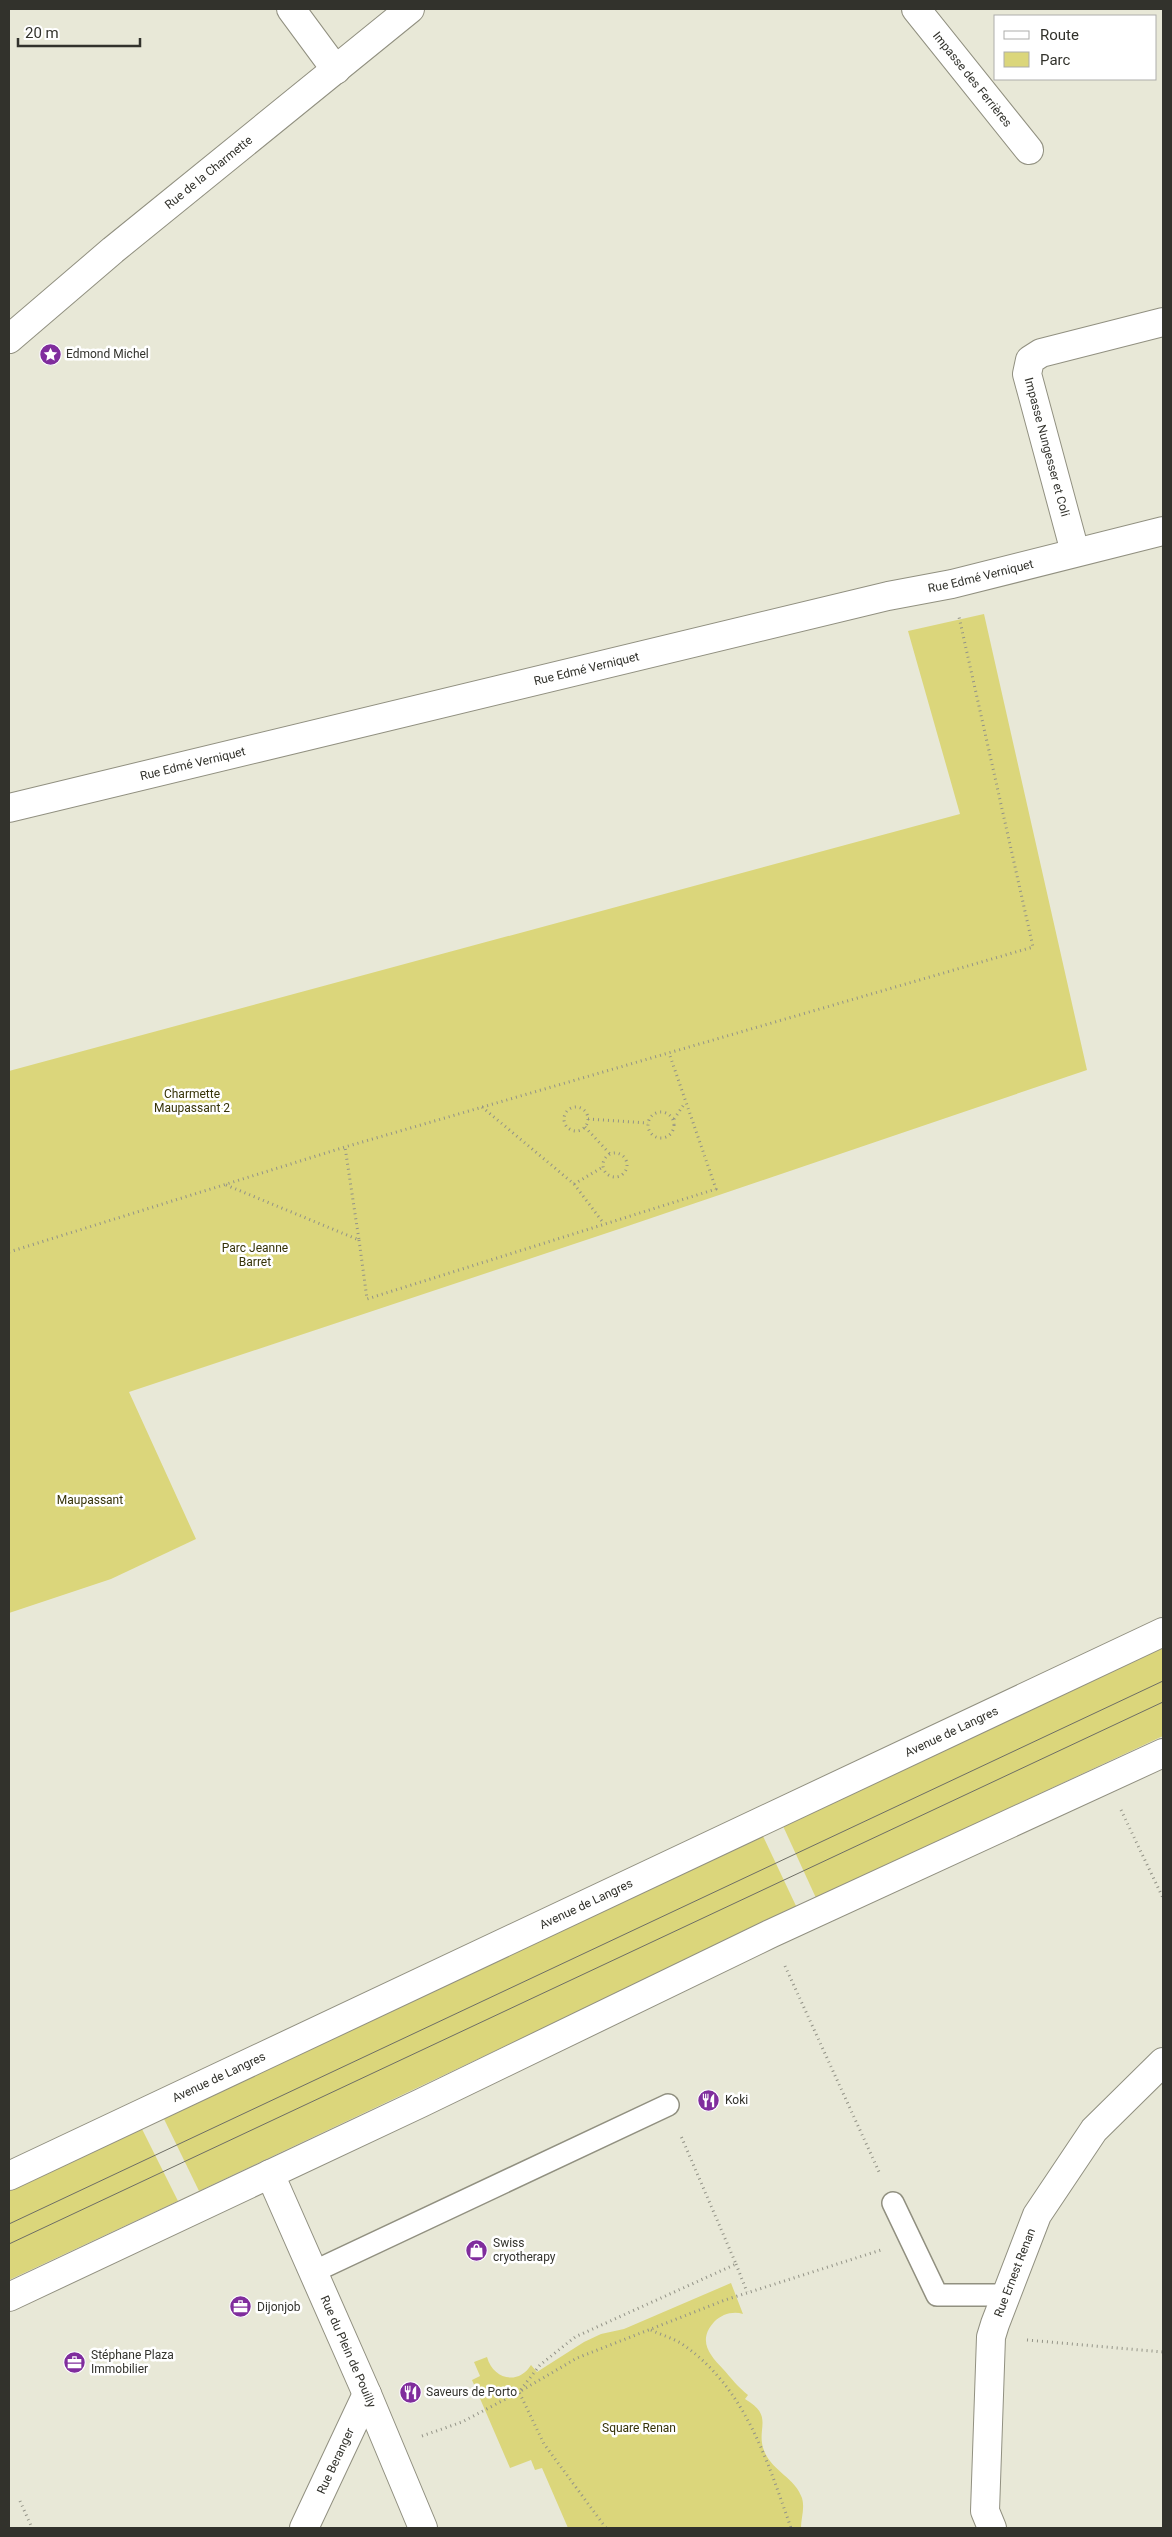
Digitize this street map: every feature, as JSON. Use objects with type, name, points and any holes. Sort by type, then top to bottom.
[{"type":"street","points":[[291,9],[336,70]]},
{"type":"street","name":"Rue de la Charmette","points":[[9,339],[112,250],[410,9]]},
{"type":"street","name":"Impasse des Ferrières","points":[[916,9],[1029,150]]},
{"type":"street","name":"Impasse Nungesser et Coli","points":[[1075,552],[1027,374],[1030,360],[1041,353],[1163,322]]},
{"type":"street","name":"Rue Edmé Verniquet","points":[[9,808],[888,596],[952,584],[1163,530]]},
{"type":"street","name":"Avenue de Langres","points":[[9,2176],[1163,1632]]},
{"type":"street","points":[[9,2297],[770,1934],[1163,1753]]},
{"type":"street","name":"Rue Ernest Renan","points":[[992,2528],[985,2510],[991,2337],[1006,2295],[1036,2215],[1094,2130],[1163,2062]]},
{"type":"street","name":"Rue du Plein de Pouilly","points":[[270,2174],[367,2394],[423,2528]]},
{"type":"street","name":"Rue Beranger","points":[[304,2528],[367,2394]]},
{"type":"lane","points":[[313,2272],[668,2105]]},
{"type":"lane","points":[[893,2203],[937,2295],[1006,2295]]},
{"type":"path","points":[[9,1252],[345,1147],[1033,947],[952,584]]},
{"type":"path","points":[[345,1147],[367,1299],[716,1188],[669,1053]]},
{"type":"path","points":[[674,1119],[686,1102]]},
{"type":"path","points":[[482,1107],[574,1184],[604,1224]]},
{"type":"path","points":[[572,1107],[580,1108],[586,1112],[588,1119],[585,1127],[579,1131],[571,1131],[565,1126],[566,1112],[572,1107]]},
{"type":"path","points":[[660,1111],[667,1113],[674,1119],[675,1127],[671,1135],[663,1138],[655,1137],[649,1131],[648,1122],[652,1115],[660,1111]]},
{"type":"path","points":[[588,1119],[648,1122]]},
{"type":"path","points":[[585,1127],[610,1154]]},
{"type":"path","points":[[617,1153],[624,1157],[627,1164],[625,1171],[620,1176],[612,1177],[603,1167],[604,1160],[610,1154],[617,1153]]},
{"type":"path","points":[[574,1184],[603,1167]]},
{"type":"path","points":[[226,1185],[359,1240]]},
{"type":"path","points":[[1106,1780],[1163,1898]]},
{"type":"path","points":[[770,1934],[893,2203]]},
{"type":"path","points":[[668,2105],[747,2292]]},
{"type":"path","points":[[427,2435],[462,2422],[519,2392],[577,2358],[747,2292],[911,2240]]},
{"type":"path","points":[[519,2392],[540,2365],[575,2336],[736,2264]]},
{"type":"path","points":[[650,2330],[680,2343],[703,2360],[727,2386],[748,2416],[791,2528]]},
{"type":"path","points":[[991,2337],[1163,2352]]},
{"type":"path","points":[[519,2392],[544,2444],[606,2528]]},
{"type":"path","points":[[20,2501],[32,2528]]},
{"type":"green space","points":[[984,614],[1087,1070],[622,1228],[129,1392],[196,1539],[111,1579],[9,1613],[9,1071],[960,814],[908,631]]},
{"type":"green space","points":[[1163,1646],[1163,1736],[816,1898],[783,1826]]},
{"type":"green space","points":[[762,1834],[797,1908],[199,2191],[164,2119]]},
{"type":"green space","points":[[142,2129],[178,2201],[9,2280],[9,2191]]},
{"type":"green space","name":"Square Renan","points":[[731,2283],[743,2314],[728,2314],[714,2322],[706,2335],[707,2347],[718,2364],[748,2395],[745,2399],[760,2412],[762,2418],[762,2445],[765,2453],[769,2460],[795,2485],[802,2498],[801,2528],[568,2528],[542,2468],[535,2470],[531,2460],[510,2468],[472,2380],[480,2376],[474,2362],[487,2357],[490,2365],[500,2375],[506,2377],[519,2376],[526,2372],[531,2365],[537,2372],[584,2342],[601,2334],[624,2329]]},
{"type":"tram line","points":[[9,2224],[1163,1681]]},
{"type":"tram line","points":[[9,2244],[1163,1702]]},
{"type":"place","name":"Edmond Michel","points":[[50,354]]},
{"type":"place","name":"Koki","points":[[709,2100]]},
{"type":"place","name":"Swiss cryotherapy","points":[[477,2250]]},
{"type":"place","name":"Dijonjob","points":[[241,2307]]},
{"type":"place","name":"Stéphane Plaza Immobilier","points":[[75,2362]]},
{"type":"place","name":"Saveurs de Porto","points":[[410,2392]]},
{"type":"park label","name":"Charmette Maupassant 2","points":[[192,1101]]},
{"type":"park label","name":"Parc Jeanne Barret","points":[[255,1255]]},
{"type":"park label","name":"Maupassant","points":[[90,1500]]}]
